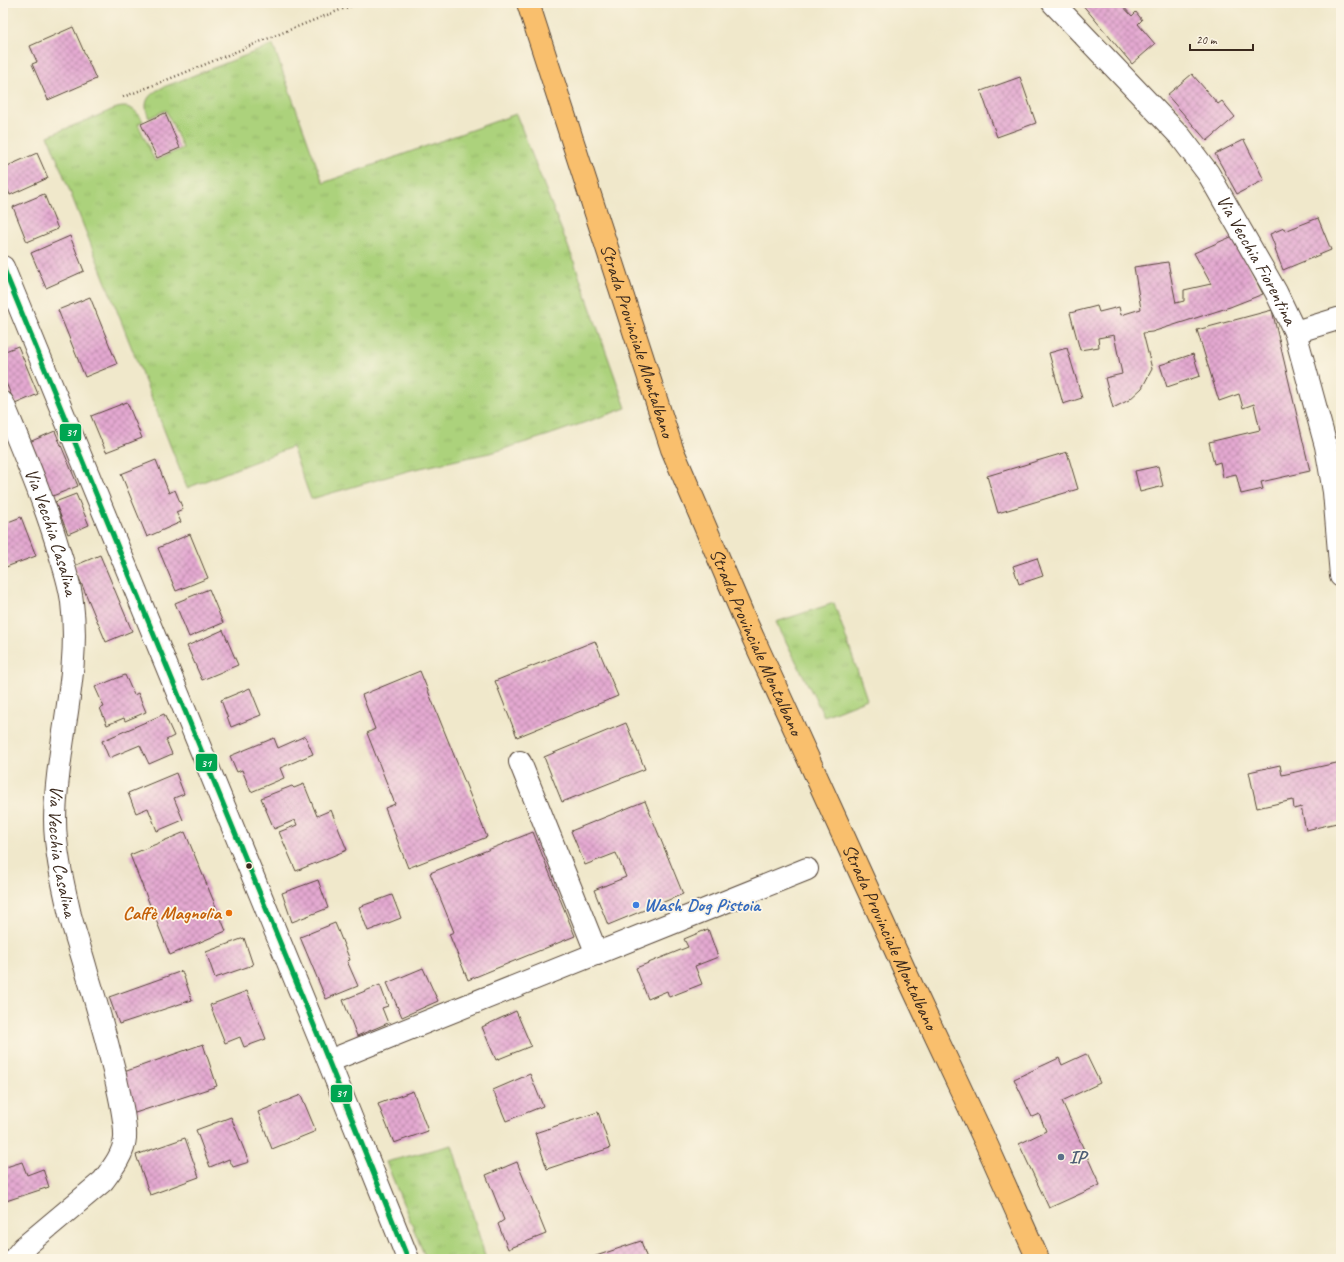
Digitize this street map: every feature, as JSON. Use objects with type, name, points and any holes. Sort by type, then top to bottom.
[{"type":"main road","name":"Strada Provinciale Montalbano","points":[[528,3],[672,449],[748,627],[1038,1259]]},
{"type":"street","name":"Via Vecchia Fiorentina","points":[[1053,3],[1180,136],[1208,173],[1276,292],[1295,332],[1328,453],[1334,492],[1341,576]]},
{"type":"street","points":[[3,268],[329,1062],[408,1259]]},
{"type":"street","points":[[1295,332],[1341,318]]},
{"type":"street","name":"Via Vecchia Casalina","points":[[3,403],[46,511],[61,557],[72,600],[73,650],[69,696],[57,791],[55,819],[56,835],[61,872],[70,915],[107,1042],[118,1088],[125,1140],[118,1159],[103,1181],[23,1248],[14,1259]]},
{"type":"street","points":[[520,762],[597,954]]},
{"type":"street","points":[[329,1062],[807,869]]},
{"type":"path","points":[[123,97],[359,3]]},
{"type":"green space","points":[[273,45],[323,183],[516,114],[573,259],[626,408],[549,435],[494,452],[411,470],[311,499],[292,447],[187,488],[48,136],[115,109],[127,107],[135,111],[143,121],[138,124],[155,161],[183,148],[166,110],[149,118],[146,106],[148,98],[151,94],[166,86]]},
{"type":"green space","points":[[834,603],[867,699],[824,716],[776,622]]},
{"type":"green space","points":[[452,1145],[486,1259],[426,1259],[386,1162]]},
{"type":"building","points":[[1081,3],[1120,3],[1132,16],[1136,12],[1142,20],[1138,24],[1155,44],[1132,64]]},
{"type":"building","points":[[73,27],[96,79],[48,100],[32,64],[37,62],[30,46]]},
{"type":"building","points":[[1192,74],[1218,104],[1222,101],[1235,117],[1207,141],[1167,95]]},
{"type":"building","points":[[1020,77],[1036,123],[997,137],[981,91]]},
{"type":"building","points":[[165,113],[180,148],[157,158],[141,124]]},
{"type":"building","points":[[1244,140],[1264,180],[1237,194],[1215,154]]},
{"type":"building","points":[[37,153],[48,178],[10,195],[3,178],[3,168]]},
{"type":"building","points":[[44,194],[58,229],[27,242],[13,207]]},
{"type":"building","points":[[1318,218],[1331,250],[1283,270],[1270,234],[1284,228],[1285,231]]},
{"type":"building","points":[[70,236],[84,271],[46,288],[31,253]]},
{"type":"building","points":[[1233,236],[1263,294],[1230,307],[1152,332],[1143,333],[1152,369],[1142,388],[1129,400],[1113,408],[1105,378],[1122,374],[1114,335],[1098,338],[1099,347],[1080,350],[1070,313],[1097,306],[1099,312],[1119,307],[1121,315],[1141,309],[1134,267],[1168,262],[1176,303],[1184,301],[1184,290],[1211,284],[1194,253]]},
{"type":"building","points":[[90,297],[117,364],[85,377],[58,310]]},
{"type":"building","points":[[1272,310],[1310,471],[1261,482],[1263,489],[1241,494],[1236,474],[1223,477],[1220,462],[1214,464],[1209,442],[1260,430],[1254,404],[1243,408],[1239,394],[1219,401],[1197,330]]},
{"type":"building","points":[[18,346],[38,394],[15,404],[3,376],[3,352]]},
{"type":"building","points":[[1067,348],[1082,398],[1063,404],[1049,353]]},
{"type":"building","points":[[1193,354],[1200,376],[1167,387],[1160,365]]},
{"type":"building","points":[[127,402],[142,438],[106,452],[91,416]]},
{"type":"building","points":[[55,431],[78,486],[50,497],[27,443]]},
{"type":"building","points":[[1067,452],[1078,489],[998,513],[987,476]]},
{"type":"building","points":[[156,460],[169,493],[175,490],[183,509],[176,512],[181,522],[147,537],[121,474]]},
{"type":"building","points":[[1158,466],[1163,486],[1140,492],[1135,471]]},
{"type":"building","points":[[76,494],[89,525],[68,534],[55,502]]},
{"type":"building","points":[[21,517],[36,556],[6,567],[3,559],[3,524]]},
{"type":"building","points":[[190,534],[208,578],[176,591],[158,548]]},
{"type":"building","points":[[100,555],[132,631],[106,642],[74,566]]},
{"type":"building","points":[[1037,558],[1043,576],[1019,584],[1013,566]]},
{"type":"building","points":[[209,589],[223,623],[189,637],[175,603]]},
{"type":"building","points":[[223,630],[238,665],[202,680],[187,646]]},
{"type":"building","points":[[595,641],[618,696],[517,737],[495,681]]},
{"type":"building","points":[[420,671],[487,837],[408,868],[385,808],[395,804],[367,733],[375,729],[362,695]]},
{"type":"building","points":[[125,675],[134,695],[138,693],[146,712],[125,721],[124,718],[107,725],[100,708],[104,707],[95,687]]},
{"type":"building","points":[[250,688],[261,715],[231,727],[221,700]]},
{"type":"building","points":[[164,714],[174,736],[166,740],[172,754],[149,764],[140,745],[109,758],[102,741]]},
{"type":"building","points":[[626,723],[645,769],[562,802],[544,757]]},
{"type":"building","points":[[305,736],[313,754],[280,768],[284,778],[251,792],[242,770],[237,772],[230,756],[274,738],[278,748]]},
{"type":"building","points":[[1341,762],[1341,822],[1306,830],[1301,807],[1294,809],[1293,800],[1257,808],[1249,772],[1280,765],[1282,775]]},
{"type":"building","points":[[176,773],[184,794],[174,798],[183,820],[157,831],[148,808],[136,813],[128,793]]},
{"type":"building","points":[[304,784],[317,816],[331,810],[347,850],[296,871],[279,832],[297,825],[295,820],[274,829],[261,798],[292,786],[294,788]]},
{"type":"building","points":[[645,801],[683,894],[608,925],[594,890],[626,877],[616,853],[585,865],[571,831]]},
{"type":"building","points":[[185,832],[226,931],[170,955],[130,855]]},
{"type":"building","points":[[533,832],[575,936],[468,980],[449,934],[454,932],[430,873]]},
{"type":"building","points":[[318,880],[328,908],[292,922],[282,893]]},
{"type":"building","points":[[392,895],[401,918],[368,931],[359,907]]},
{"type":"building","points":[[335,923],[350,960],[347,961],[358,986],[326,999],[300,937]]},
{"type":"building","points":[[708,929],[718,957],[695,966],[702,984],[669,997],[667,991],[648,999],[636,968],[688,947],[684,939]]},
{"type":"building","points":[[244,938],[253,965],[215,978],[206,952]]},
{"type":"building","points":[[423,968],[438,1001],[402,1017],[387,983]]},
{"type":"building","points":[[182,971],[192,1000],[119,1024],[109,997]]},
{"type":"building","points":[[380,985],[388,1006],[382,1008],[388,1023],[357,1036],[343,1000]]},
{"type":"building","points":[[247,991],[266,1039],[244,1047],[240,1037],[225,1043],[210,1005]]},
{"type":"building","points":[[516,1011],[531,1046],[496,1060],[482,1027]]},
{"type":"building","points":[[203,1044],[217,1086],[132,1114],[121,1073]]},
{"type":"building","points":[[1086,1054],[1100,1083],[1062,1101],[1100,1185],[1049,1208],[1019,1144],[1046,1131],[1039,1114],[1032,1117],[1014,1079],[1059,1058],[1062,1065]]},
{"type":"building","points":[[530,1074],[543,1106],[506,1121],[493,1090]]},
{"type":"building","points":[[413,1091],[428,1131],[394,1143],[378,1104]]},
{"type":"building","points":[[301,1095],[316,1131],[272,1149],[258,1112]]},
{"type":"building","points":[[598,1112],[610,1148],[547,1169],[535,1133]]},
{"type":"building","points":[[231,1117],[249,1162],[233,1167],[229,1159],[210,1167],[196,1130]]},
{"type":"building","points":[[185,1138],[199,1177],[150,1195],[136,1155]]},
{"type":"building","points":[[22,1162],[27,1175],[43,1169],[49,1187],[3,1202],[3,1168]]},
{"type":"building","points":[[517,1162],[546,1234],[508,1249],[498,1224],[504,1220],[486,1175]]},
{"type":"building","points":[[641,1241],[647,1259],[587,1259]]},
{"type":"transit line","name":"31","points":[[3,267],[322,1045],[408,1259]]},
{"type":"place","name":"Wash Dog Pistoia","points":[[636,905]]},
{"type":"place","name":"Caffè Magnolia","points":[[229,913]]},
{"type":"place","name":"IP","points":[[1061,1157]]}]
